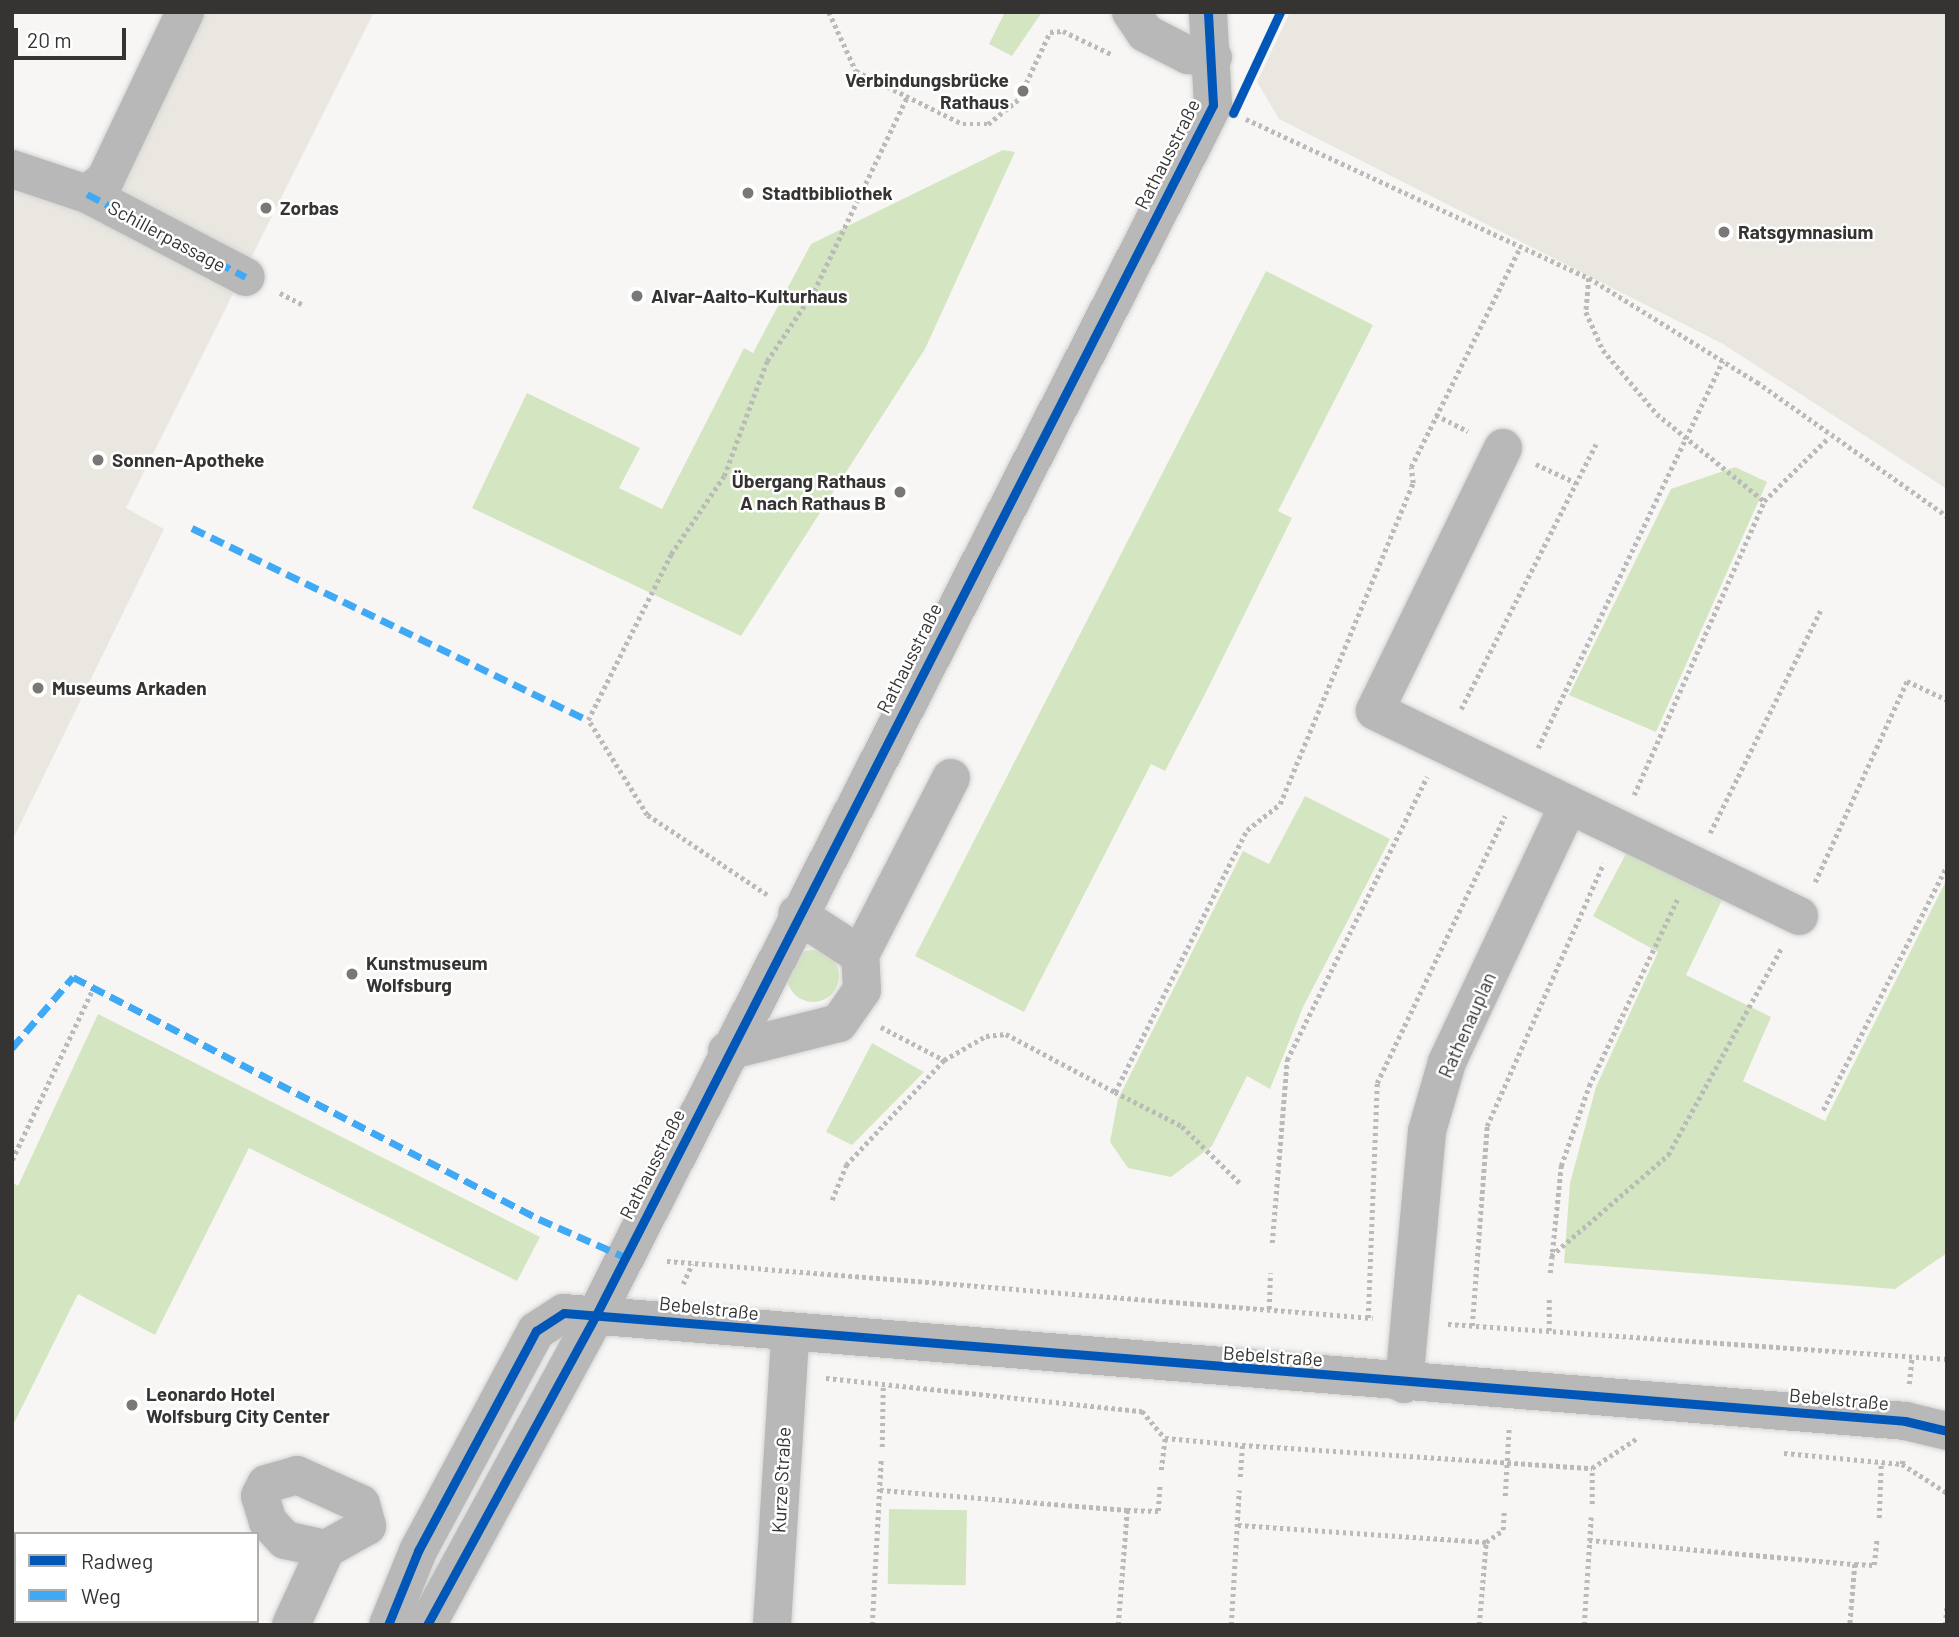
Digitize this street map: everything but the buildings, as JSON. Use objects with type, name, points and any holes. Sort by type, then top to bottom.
[{"type":"street","name":"Schillerpassage","points":[[87,194],[105,180],[185,12]]},
{"type":"street","points":[[1131,12],[1145,33],[1188,55],[1213,57]]},
{"type":"street","name":"Rathausstraße","points":[[427,1625],[453,1568],[597,1313],[797,914],[1223,109],[1208,12]]},
{"type":"street","name":"Schillerpassage","points":[[12,169],[87,194],[246,277]]},
{"type":"street","points":[[1503,448],[1375,711],[1799,916]]},
{"type":"street","points":[[727,1051],[839,1023],[862,990],[860,955],[951,778]]},
{"type":"street","name":"Rathenauplan","points":[[1404,1384],[1427,1131],[1447,1062],[1568,806]]},
{"type":"street","points":[[797,914],[860,955]]},
{"type":"street","points":[[388,1625],[418,1551],[536,1331],[564,1313],[597,1313]]},
{"type":"street","name":"Bebelstraße","points":[[597,1313],[790,1335],[1905,1421],[1947,1431]]},
{"type":"street","name":"Kurze Straße","points":[[772,1625],[790,1335]]},
{"type":"street","points":[[367,1526],[326,1549],[296,1546],[276,1533],[262,1510],[266,1483],[281,1476],[311,1478],[361,1504],[367,1526],[453,1568]]},
{"type":"street","points":[[291,1625],[326,1549]]},
{"type":"path","points":[[829,12],[856,71],[907,97],[978,125],[1019,99]]},
{"type":"path","points":[[1280,12],[1223,109],[1519,249],[1589,278],[1723,361],[1828,438],[1947,516]]},
{"type":"path","points":[[1026,83],[1050,32],[1063,31],[1125,60]]},
{"type":"path","points":[[797,914],[647,815],[588,720],[671,554],[729,467],[767,361],[814,291],[907,97]]},
{"type":"path","points":[[1115,1092],[1247,830],[1280,804],[1413,483],[1411,467],[1519,249]]},
{"type":"path","points":[[1589,278],[1586,312],[1603,350],[1685,439],[1764,501]]},
{"type":"path","points":[[1368,1318],[1377,1083],[1723,361]]},
{"type":"path","points":[[1472,1326],[1487,1126],[1764,501],[1828,438]]},
{"type":"path","points":[[1272,1243],[1287,1060],[1596,444]]},
{"type":"path","points":[[1550,1273],[1561,1167],[1589,1086],[1693,866],[1820,611]]},
{"type":"path","points":[[1551,1256],[1668,1154],[1799,916],[1907,681],[1947,700]]},
{"type":"path","points":[[1824,1110],[1947,866]]},
{"type":"path","points":[[12,1160],[92,991]]},
{"type":"path","points":[[850,1008],[944,1060]]},
{"type":"path","points":[[832,1200],[846,1166],[944,1060],[986,1037],[1006,1034],[1182,1126],[1241,1184]]},
{"type":"path","points":[[625,1257],[1368,1318],[1947,1359]]},
{"type":"path","points":[[667,1321],[692,1264]]},
{"type":"path","points":[[1269,1309],[1270,1273]]},
{"type":"path","points":[[1549,1297],[1549,1331]]},
{"type":"path","points":[[1902,1464],[1912,1356]]},
{"type":"path","points":[[787,1374],[1142,1411],[1165,1438],[1242,1445],[1592,1468],[1637,1439],[1651,1440]]},
{"type":"path","points":[[882,1447],[883,1384]]},
{"type":"path","points":[[1505,1496],[1512,1390]]},
{"type":"path","points":[[1161,1470],[1165,1438]]},
{"type":"path","points":[[1240,1477],[1242,1445]]},
{"type":"path","points":[[1773,1452],[1902,1464],[1947,1493]]},
{"type":"path","points":[[872,1625],[881,1460]]},
{"type":"path","points":[[1879,1518],[1881,1463]]},
{"type":"path","points":[[1592,1468],[1592,1504]]},
{"type":"path","points":[[880,1490],[1158,1511],[1160,1483]]},
{"type":"path","points":[[1231,1625],[1240,1490]]},
{"type":"path","points":[[1118,1625],[1127,1510]]},
{"type":"path","points":[[1238,1525],[1486,1542],[1503,1530],[1504,1511]]},
{"type":"path","points":[[1584,1625],[1591,1517]]},
{"type":"path","points":[[1589,1540],[1874,1565],[1877,1538]]},
{"type":"path","points":[[1479,1625],[1486,1542]]},
{"type":"path","points":[[1850,1625],[1855,1564]]},
{"type":"path","points":[[1945,1625],[1947,1604]]},
{"type":"shaded area","points":[[188,12],[374,12],[126,508],[164,529],[12,841],[12,178],[88,198]]},
{"type":"shaded area","name":"Ratsgymnasium","points":[[1290,12],[1947,12],[1947,489],[1723,344],[1279,119],[1257,82]]},
{"type":"green space","points":[[1005,12],[1042,12],[1012,56],[989,44]]},
{"type":"green space","points":[[1003,150],[1015,152],[925,349],[741,636],[472,508],[527,393],[640,448],[619,488],[662,509],[744,348],[753,353],[811,244]]},
{"type":"green space","points":[[1266,271],[1373,325],[1278,511],[1292,518],[1205,694],[1165,771],[1151,764],[1024,1012],[915,956]]},
{"type":"green space","points":[[1735,467],[1767,482],[1656,732],[1569,695],[1671,489]]},
{"type":"green space","points":[[1305,796],[1390,839],[1303,1007],[1270,1089],[1247,1076],[1212,1146],[1171,1177],[1128,1168],[1110,1142],[1118,1099],[1243,851],[1269,864]]},
{"type":"green space","points":[[1629,848],[1725,894],[1686,975],[1771,1017],[1743,1081],[1825,1121],[1947,879],[1947,1253],[1895,1289],[1564,1263],[1570,1183],[1596,1087],[1658,952],[1593,916]]},
{"type":"green space","points":[[813,950],[823,952],[831,958],[837,966],[837,986],[831,994],[823,1000],[813,1002],[803,1000],[795,994],[789,986],[787,976],[789,966],[795,958],[803,952]]},
{"type":"green space","points":[[98,1014],[540,1237],[517,1281],[249,1148],[155,1335],[78,1294],[12,1427],[12,1182],[18,1186]]},
{"type":"green space","points":[[872,1043],[924,1072],[852,1145],[826,1132]]},
{"type":"green space","points":[[889,1509],[967,1510],[966,1585],[888,1584]]},
{"type":"marked path","points":[[87,194],[246,277]]},
{"type":"marked path","points":[[192,528],[588,720]]},
{"type":"marked path","points":[[12,1048],[73,977],[539,1219],[625,1257]]},
{"type":"cycle path","points":[[427,1625],[597,1313],[1213,105],[1208,12]]},
{"type":"cycle path","points":[[1233,113],[1280,12]]},
{"type":"cycle path","points":[[388,1625],[418,1551],[536,1331],[564,1313],[1905,1421],[1947,1431]]},
{"type":"place","name":"Verbindungsbrücke Rathaus","points":[[1023,91]]},
{"type":"place","name":"Stadtbibliothek","points":[[748,193]]},
{"type":"place","name":"Zorbas","points":[[266,208]]},
{"type":"place","name":"Ratsgymnasium","points":[[1724,232]]},
{"type":"place","name":"Alvar-Aalto-Kulturhaus","points":[[637,296]]},
{"type":"place","name":"Sonnen-Apotheke","points":[[98,460]]},
{"type":"place","name":"Übergang Rathaus A nach Rathaus B","points":[[900,492]]},
{"type":"place","name":"Museums Arkaden","points":[[38,688]]},
{"type":"place","name":"Kunstmuseum Wolfsburg","points":[[352,974]]},
{"type":"place","name":"Leonardo Hotel Wolfsburg City Center","points":[[132,1405]]}]
